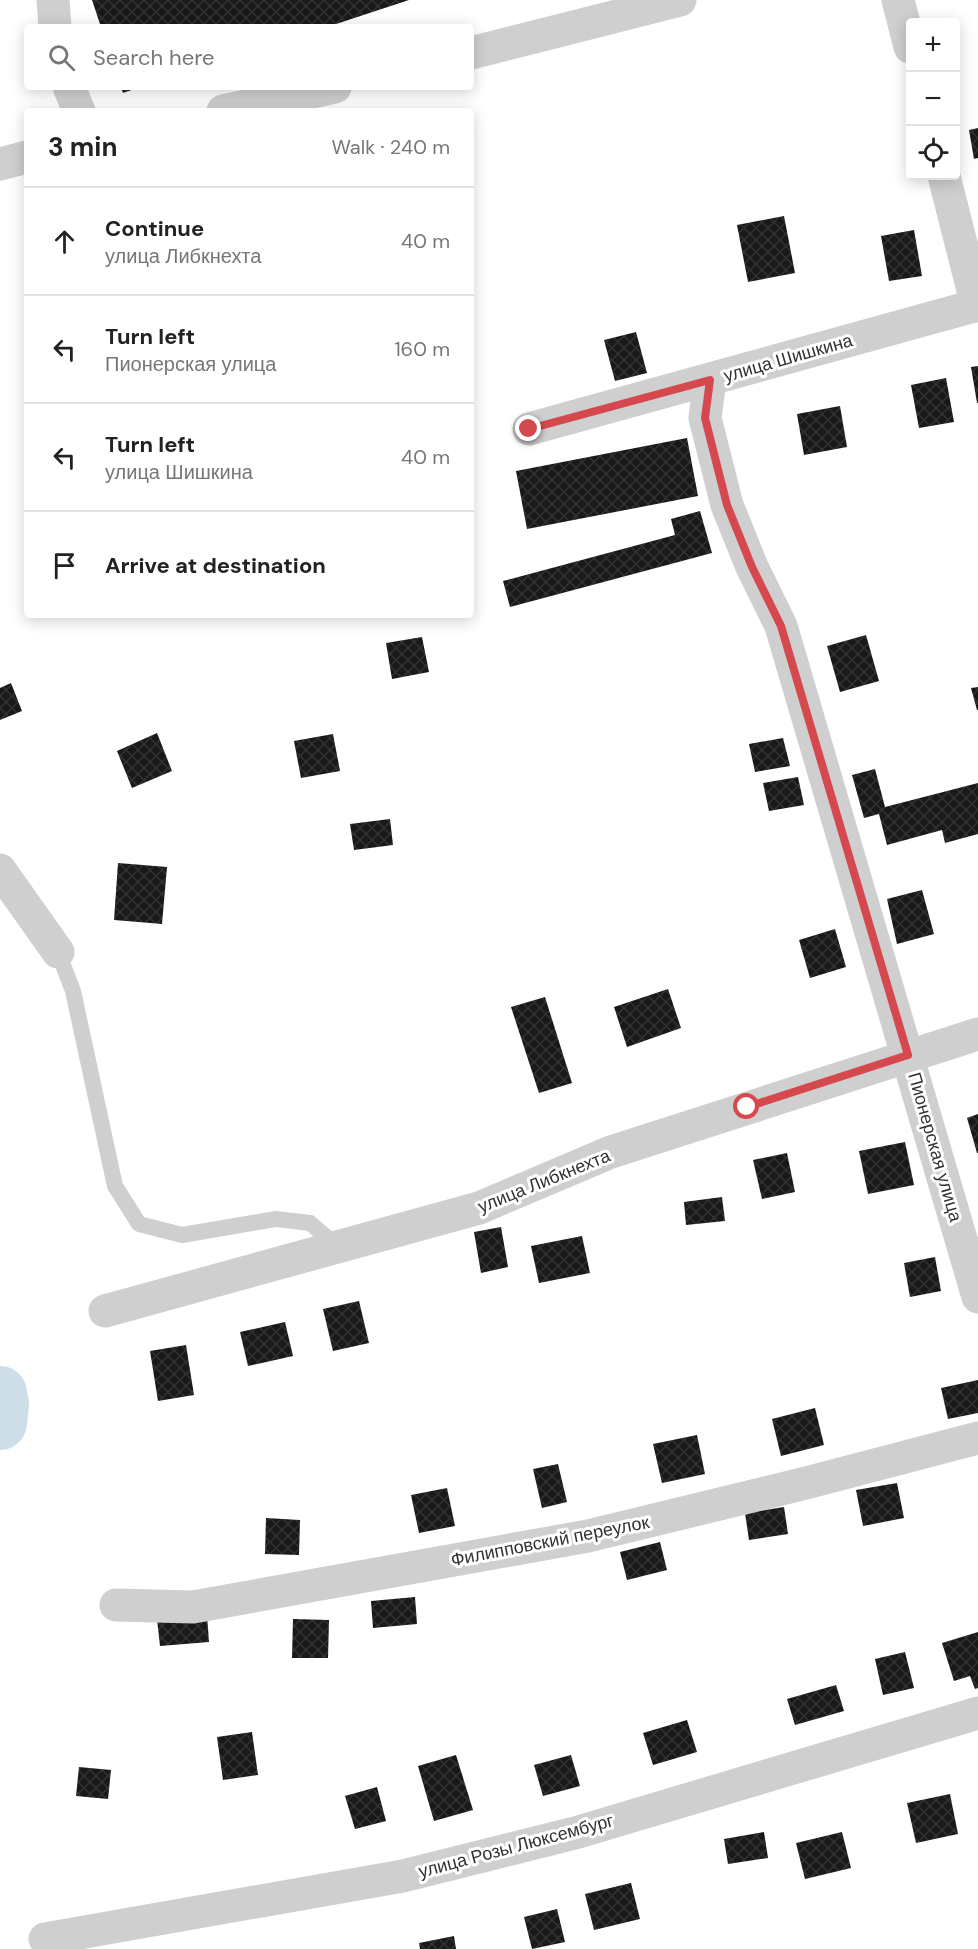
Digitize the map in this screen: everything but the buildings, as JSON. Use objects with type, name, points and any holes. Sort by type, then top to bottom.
[{"type":"street","points":[[53,0],[55,24]]},
{"type":"street","points":[[474,52],[680,0]]},
{"type":"street","points":[[898,0],[906,31]]},
{"type":"street","points":[[70,90],[78,108]]},
{"type":"street","points":[[237,108],[321,90]]},
{"type":"street","points":[[0,164],[24,158]]},
{"type":"street","points":[[945,180],[978,305]]},
{"type":"street","name":"улица Шишкина","points":[[529,429],[978,305]]},
{"type":"street","name":"Пионерская улица","points":[[710,380],[705,418],[727,505],[752,567],[781,626],[978,1297]]},
{"type":"street","points":[[0,870],[58,952]]},
{"type":"street","name":"улица Либкнехта","points":[[105,1311],[479,1208],[611,1152],[978,1034]]},
{"type":"street","name":"Филипповский переулок","points":[[116,1605],[193,1607],[588,1536],[978,1438]]},
{"type":"street","name":"улица Розы Люксембург","points":[[42,1944],[403,1876],[575,1833],[978,1713]]},
{"type":"lane","points":[[58,952],[73,991],[115,1186],[139,1224],[182,1235],[276,1219],[299,1221],[310,1223],[338,1247]]},
{"type":"waterway","points":[[0,1393],[2,1404],[0,1423]]},
{"type":"route","points":[[529,429],[710,380],[705,418],[727,505],[752,567],[781,626],[908,1055],[747,1107]]}]
